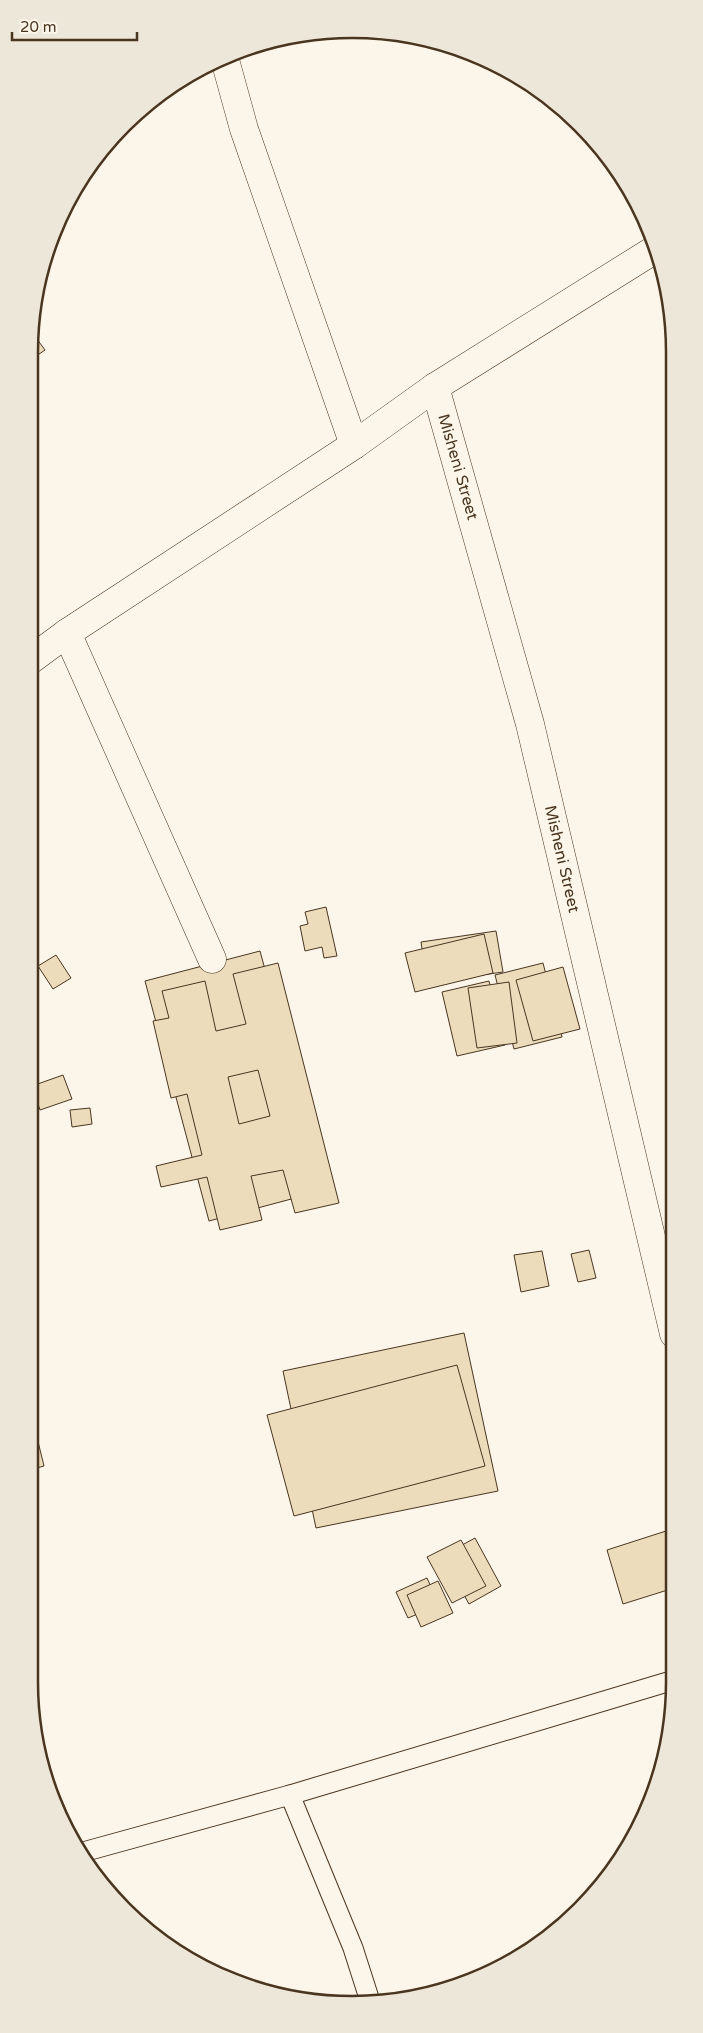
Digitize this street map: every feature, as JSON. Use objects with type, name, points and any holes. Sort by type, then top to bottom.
[{"type":"main road","points":[[226,64],[244,129],[354,445]]},
{"type":"main road","points":[[38,654],[67,633],[354,445],[435,387],[650,253]]},
{"type":"main road","name":"Misheni Street","points":[[435,387],[530,724],[666,1300]]},
{"type":"main road","points":[[67,633],[212,959]]},
{"type":"lane","points":[[87,1851],[290,1795],[666,1682]]},
{"type":"lane","points":[[290,1795],[353,1948],[368,1995]]},
{"type":"building","points":[[38,340],[45,350],[38,355]]},
{"type":"building","points":[[326,907],[337,956],[324,958],[322,947],[305,951],[300,926],[308,924],[305,912]]},
{"type":"building","points":[[496,931],[503,972],[427,983],[421,942]]},
{"type":"building","points":[[484,934],[493,973],[415,992],[405,953]]},
{"type":"building","points":[[260,951],[325,1190],[209,1221],[145,981]]},
{"type":"building","points":[[56,955],[71,978],[53,989],[38,966]]},
{"type":"building","points":[[278,963],[339,1203],[295,1213],[283,1170],[251,1176],[262,1220],[220,1230],[207,1177],[161,1187],[156,1166],[202,1155],[187,1094],[171,1098],[153,1021],[169,1018],[162,991],[205,981],[216,1031],[246,1024],[233,974]],"holes":[[[258,1070],[270,1116],[239,1124],[228,1077]]]},
{"type":"building","points":[[543,963],[562,1037],[514,1049],[495,975]]},
{"type":"building","points":[[563,967],[580,1029],[533,1041],[516,980]]},
{"type":"building","points":[[489,981],[505,1045],[457,1056],[442,992]]},
{"type":"building","points":[[509,982],[517,1043],[477,1048],[468,988]]},
{"type":"building","points":[[63,1075],[72,1099],[40,1110],[38,1104],[38,1084]]},
{"type":"building","points":[[90,1108],[92,1124],[72,1127],[70,1110]]},
{"type":"building","points":[[589,1250],[596,1278],[578,1282],[571,1254]]},
{"type":"building","points":[[542,1251],[549,1286],[521,1292],[514,1255]]},
{"type":"building","points":[[464,1333],[498,1491],[316,1528],[283,1371]]},
{"type":"building","points":[[457,1365],[485,1466],[294,1516],[267,1415]]},
{"type":"building","points":[[38,1442],[44,1466],[38,1468]]},
{"type":"building","points":[[666,1531],[666,1591],[623,1604],[607,1550]]},
{"type":"building","points":[[475,1538],[501,1586],[469,1604],[442,1556]]},
{"type":"building","points":[[461,1540],[486,1586],[452,1603],[427,1557]]},
{"type":"building","points":[[427,1578],[439,1605],[408,1618],[396,1592]]},
{"type":"building","points":[[438,1581],[453,1613],[421,1627],[407,1595]]}]
